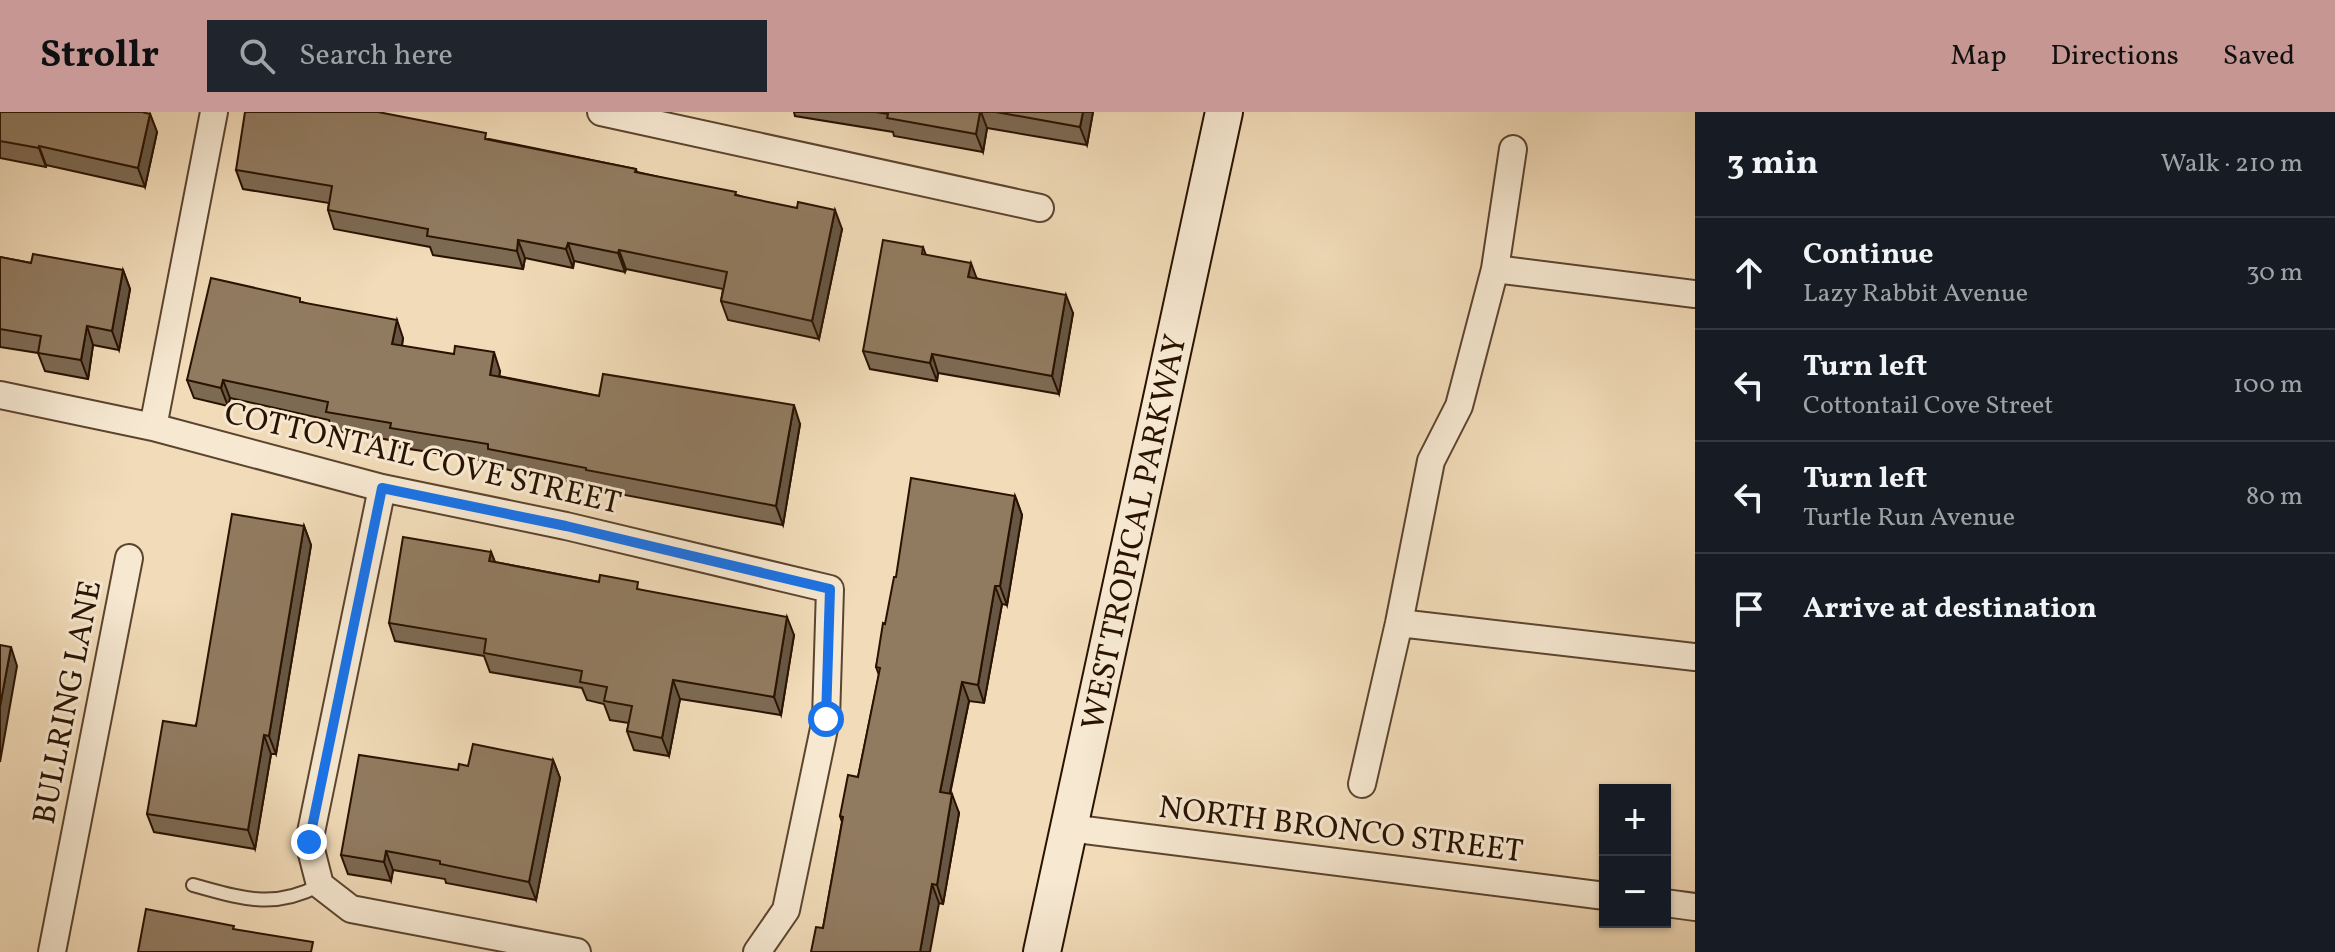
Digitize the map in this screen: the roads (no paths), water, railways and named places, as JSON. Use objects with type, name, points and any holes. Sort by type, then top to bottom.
[{"type":"main road","name":"WEST TROPICAL PARKWAY","points":[[1042,952],[1224,112]]},
{"type":"street","points":[[153,427],[214,112]]},
{"type":"street","points":[[601,112],[1040,208]]},
{"type":"street","points":[[1362,784],[1399,623],[1431,461],[1459,406],[1495,269],[1513,149]]},
{"type":"street","points":[[1495,269],[1695,294]]},
{"type":"street","name":"COTTONTAIL COVE STREET","points":[[0,395],[153,427],[382,488],[566,526],[830,589],[826,719],[786,910],[757,952]]},
{"type":"street","points":[[382,488],[309,842],[320,885],[351,909],[577,952]]},
{"type":"street","name":"BULLRING LANE","points":[[52,952],[129,558]]},
{"type":"street","points":[[1399,623],[1695,657]]},
{"type":"street","name":"NORTH BRONCO STREET","points":[[1069,828],[1599,895]]},
{"type":"street","points":[[1671,904],[1695,907]]},
{"type":"lane","points":[[193,885],[266,901],[292,897],[320,885]]}]
